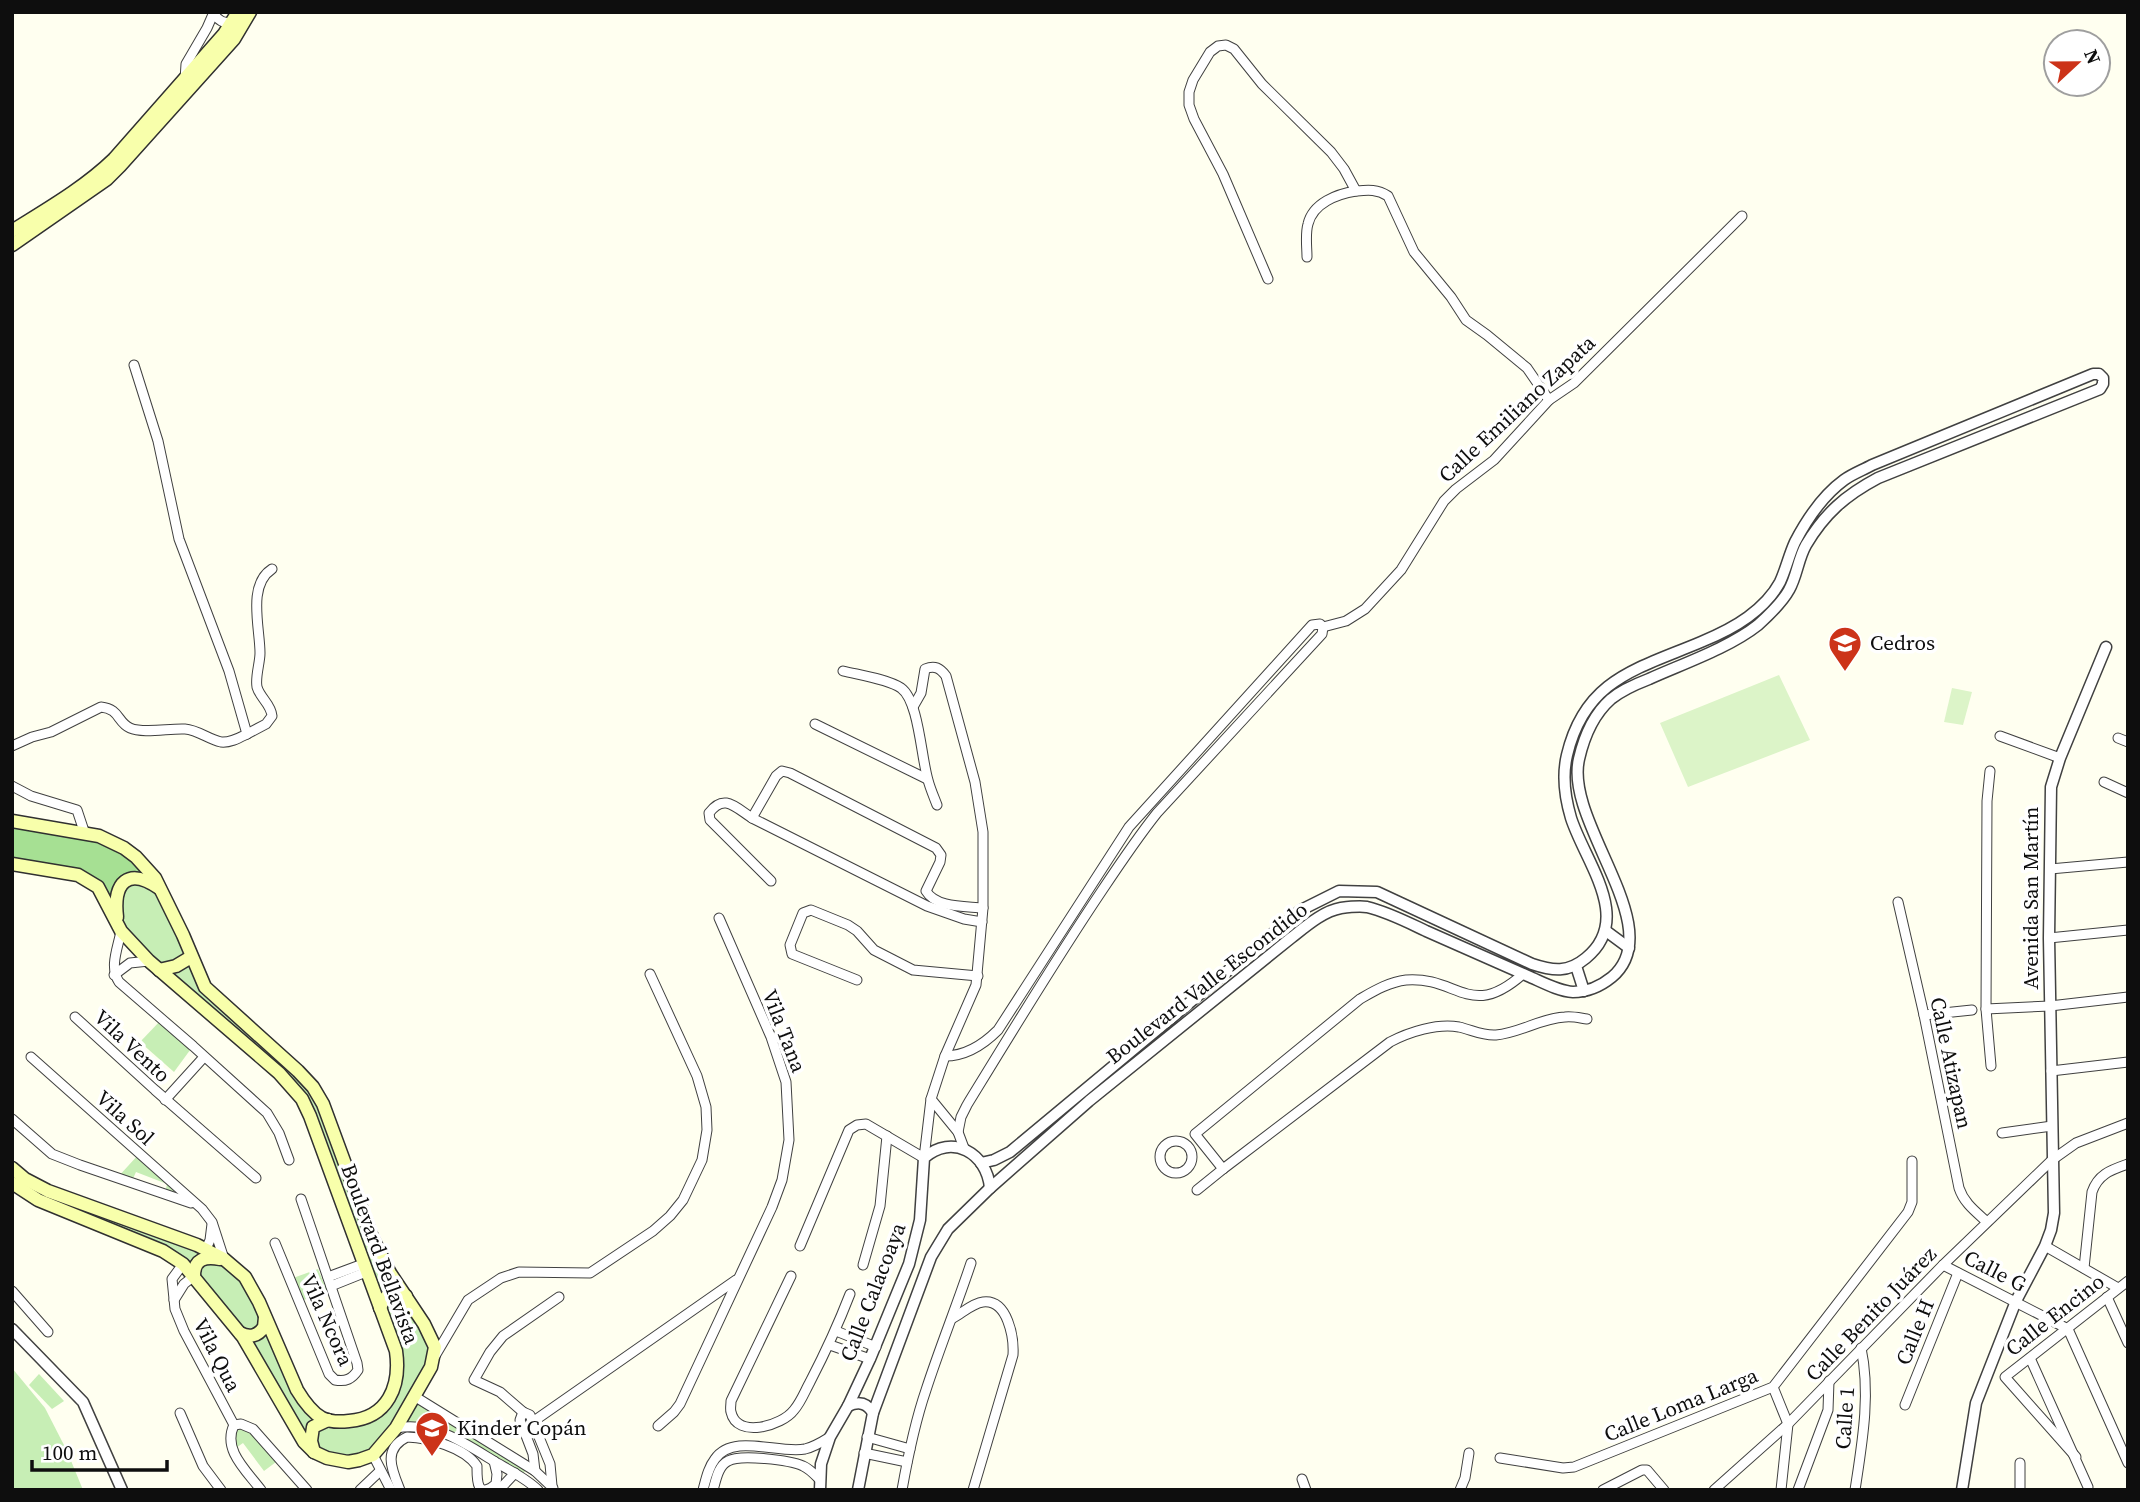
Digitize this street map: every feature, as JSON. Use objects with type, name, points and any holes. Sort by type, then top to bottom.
[{"type":"main road","points":[[12,246],[107,179],[234,39],[250,12]]},
{"type":"main road","points":[[12,231],[102,171],[185,80],[235,17]]},
{"type":"main road","name":"Boulevard Bellavista","points":[[12,821],[86,834],[112,842],[136,857],[147,867],[159,888],[183,934],[205,987],[313,1087],[331,1123],[372,1237],[390,1273],[435,1347],[434,1358],[396,1428],[373,1455]]},
{"type":"main road","name":"Boulevard Bellavista","points":[[12,864],[78,875],[98,887],[120,929],[154,965],[279,1073],[302,1099],[396,1351],[398,1366],[396,1384],[381,1410],[354,1421],[328,1420]]},
{"type":"main road","points":[[120,929],[116,895],[119,886],[137,878],[147,879],[159,888]]},
{"type":"main road","points":[[154,965],[176,966],[191,957]]},
{"type":"main road","points":[[12,1168],[25,1179],[60,1197],[206,1249],[224,1259],[245,1277],[304,1402],[328,1420]]},
{"type":"main road","points":[[12,1183],[38,1200],[163,1251],[183,1264],[240,1333],[296,1429],[314,1452],[348,1462],[373,1455]]},
{"type":"main road","points":[[194,1276],[196,1265],[203,1258],[224,1259]]},
{"type":"main road","points":[[380,1308],[389,1294],[406,1296]]},
{"type":"main road","points":[[240,1333],[251,1336],[261,1331],[265,1321],[264,1314]]},
{"type":"main road","points":[[314,1452],[311,1441],[313,1427],[328,1420]]},
{"type":"street","points":[[185,80],[186,64],[214,13],[219,21],[224,23],[235,17]]},
{"type":"street","points":[[1268,279],[1223,174],[1189,105],[1192,80],[1210,52],[1218,46],[1226,45],[1234,49],[1262,84],[1331,152],[1356,191]]},
{"type":"street","points":[[1307,257],[1308,222],[1315,210],[1328,199],[1356,191],[1373,190],[1388,195],[1414,252],[1466,320],[1527,368],[1549,400]]},
{"type":"street","name":"Calle Emiliano Zapata","points":[[1016,999],[1129,827],[1312,625],[1316,623],[1322,627],[1353,618],[1386,588],[1401,570],[1444,501],[1494,460],[1549,400],[1574,383],[1742,216]]},
{"type":"street","points":[[135,365],[152,415],[181,546],[229,671],[247,734]]},
{"type":"street","points":[[2092,374],[2099,374],[2103,378],[2100,389],[1878,478],[1852,492],[1826,515],[1805,547],[1789,590],[1757,625],[1737,639],[1631,687],[1611,699],[1595,718],[1578,762],[1581,799],[1623,902],[1630,934],[1629,948],[1613,977],[1584,991],[1576,966],[1597,947],[1606,931],[1608,920],[1598,879],[1572,820],[1564,781],[1573,737],[1587,707],[1604,688],[1626,674],[1731,629],[1764,603],[1779,584],[1794,544],[1814,509],[1844,480],[1872,465],[2092,374]]},
{"type":"street","points":[[12,746],[51,732],[100,707],[116,712],[131,728],[194,730],[220,742],[228,742],[267,724],[272,716],[258,687],[260,642],[256,616],[260,583],[264,574],[272,569]]},
{"type":"street","points":[[958,1132],[967,1105],[1027,1006],[1143,831],[1322,634],[1322,627]]},
{"type":"street","name":"Avenida San Martín","points":[[1962,1490],[1976,1403],[2017,1301],[2045,1246],[2054,1213],[2049,938],[2051,787],[2060,758],[2106,648]]},
{"type":"street","name":"Calle Calacoaya","points":[[820,1485],[824,1453],[830,1437],[876,1346],[909,1264],[918,1235],[931,1099],[945,1056],[974,994],[978,976],[983,908],[983,832],[975,782],[946,676],[940,669],[925,669],[921,692],[913,707]]},
{"type":"street","points":[[843,671],[900,687],[908,695],[937,805]]},
{"type":"street","points":[[815,724],[928,779]]},
{"type":"street","points":[[2000,736],[2060,758]]},
{"type":"street","points":[[2118,738],[2128,742]]},
{"type":"street","points":[[752,818],[776,776],[782,771],[790,773],[936,848],[941,855],[940,862],[920,903]]},
{"type":"street","points":[[1990,771],[1987,801],[1986,1009],[1991,1066]]},
{"type":"street","points":[[2104,782],[2128,793]]},
{"type":"street","points":[[12,786],[31,796],[77,810],[86,834]]},
{"type":"street","points":[[771,881],[710,820],[709,813],[722,802],[920,903],[982,922]]},
{"type":"street","points":[[2050,869],[2128,862]]},
{"type":"street","points":[[926,891],[935,901],[983,908]]},
{"type":"street","name":"Boulevard Valle Escondido","points":[[981,1163],[1010,1152],[1301,910],[1339,891],[1377,892],[1549,970],[1565,970],[1576,966]]},
{"type":"street","name":"Calle Atizapan","points":[[1898,902],[1959,1188],[1962,1198],[1987,1222]]},
{"type":"street","name":"Boulevard Valle Escondido","points":[[858,1490],[873,1413],[931,1257],[948,1229],[990,1188],[1089,1101],[1313,921],[1338,908],[1364,906],[1389,914],[1555,987],[1571,992],[1584,991]]},
{"type":"street","points":[[857,980],[796,957],[790,950],[806,910],[848,925],[874,950],[913,970],[978,976]]},
{"type":"street","name":"Vila Tana","points":[[658,1426],[680,1404],[772,1207],[782,1180],[789,1140],[786,1082],[780,1059],[719,918]]},
{"type":"street","name":"Vila Vento","points":[[120,929],[114,961],[114,975],[119,982],[267,1114],[279,1133],[289,1160]]},
{"type":"street","points":[[2049,938],[2128,930]]},
{"type":"street","points":[[1606,931],[1629,948]]},
{"type":"street","name":"Vila Vento","points":[[114,975],[130,963],[154,965]]},
{"type":"street","points":[[434,1358],[468,1300],[501,1278],[519,1272],[590,1273],[653,1231],[683,1200],[702,1160],[707,1130],[706,1107],[697,1076],[650,974]]},
{"type":"street","points":[[1184,1143],[1360,999],[1384,986],[1404,980],[1423,981],[1472,996],[1493,995],[1523,974]]},
{"type":"street","points":[[1986,1009],[2050,1006],[2128,997]]},
{"type":"street","points":[[945,1056],[963,1054],[989,1039],[998,1030],[1016,999],[1027,1006]]},
{"type":"street","points":[[1924,1015],[1972,1010]]},
{"type":"street","points":[[1197,1190],[1390,1042],[1408,1033],[1449,1026],[1486,1035],[1499,1035],[1567,1016],[1587,1019]]},
{"type":"street","name":"Vila Vento","points":[[75,1017],[165,1100],[256,1178]]},
{"type":"street","name":"Vila Vento","points":[[165,1100],[204,1056]]},
{"type":"street","name":"Vila Sol","points":[[31,1057],[208,1215],[224,1259]]},
{"type":"street","points":[[2051,1071],[2128,1062]]},
{"type":"street","points":[[931,1099],[958,1132],[964,1149]]},
{"type":"street","name":"Vila Sol","points":[[12,1119],[52,1154],[195,1205]]},
{"type":"street","name":"Calle Benito Juárez","points":[[1713,1490],[1788,1424],[1943,1265],[2052,1160],[2076,1143],[2128,1123]]},
{"type":"street","points":[[800,1246],[849,1130],[857,1125],[866,1124],[924,1158],[938,1148],[956,1146],[964,1149],[981,1163],[989,1178],[990,1188]]},
{"type":"street","points":[[2002,1133],[2052,1126]]},
{"type":"street","points":[[1195,1134],[1223,1169]]},
{"type":"street","points":[[863,1265],[880,1206],[887,1136]]},
{"type":"street","name":"Calle Loma Larga","points":[[1500,1458],[1563,1468],[1574,1467],[1773,1387],[1908,1212],[1912,1202],[1912,1161]]},
{"type":"street","points":[[2084,1268],[2095,1182],[2103,1175],[2128,1164]]},
{"type":"street","name":"Vila Ncora","points":[[275,1243],[329,1374],[342,1382],[354,1376],[358,1363],[302,1199]]},
{"type":"street","points":[[206,1249],[212,1222]]},
{"type":"street","points":[[918,1235],[939,1242]]},
{"type":"street","points":[[2045,1246],[2118,1288]]},
{"type":"street","points":[[902,1490],[926,1388],[971,1262]]},
{"type":"street","points":[[174,1300],[172,1278],[183,1264]]},
{"type":"street","name":"Calle G","points":[[1943,1265],[2068,1329]]},
{"type":"street","name":"Vila Ncora","points":[[330,1282],[364,1268]]},
{"type":"street","name":"Calle H","points":[[1905,1405],[1958,1273]]},
{"type":"street","points":[[174,1300],[184,1284],[194,1276]]},
{"type":"street","points":[[791,1276],[731,1401],[731,1412],[736,1421],[745,1426],[768,1427],[788,1417],[795,1409],[830,1345],[850,1294]]},
{"type":"street","name":"Vila Tana","points":[[534,1421],[737,1279]]},
{"type":"street","name":"Calle Encino","points":[[2076,1457],[2005,1377],[2128,1281]]},
{"type":"street","points":[[12,1291],[48,1332]]},
{"type":"street","points":[[552,1488],[550,1464],[530,1415],[506,1396],[474,1380],[503,1336],[559,1297]]},
{"type":"street","points":[[2107,1297],[2128,1343]]},
{"type":"street","name":"Vila Qua","points":[[174,1300],[184,1331],[234,1425],[229,1438],[235,1456],[261,1490]]},
{"type":"street","points":[[953,1318],[983,1302],[995,1304],[1002,1311],[1014,1340],[1013,1355],[973,1490]]},
{"type":"street","points":[[12,1329],[83,1402],[122,1490]]},
{"type":"street","points":[[2068,1329],[2128,1463]]},
{"type":"street","points":[[836,1331],[876,1346]]},
{"type":"street","points":[[830,1345],[870,1359]]},
{"type":"street","name":"Calle 1","points":[[1854,1490],[1865,1408],[1865,1368],[1861,1348]]},
{"type":"street","points":[[2030,1358],[2088,1488]]},
{"type":"street","points":[[1798,1490],[1828,1410],[1829,1381]]},
{"type":"street","points":[[1773,1387],[1788,1424],[1781,1490]]},
{"type":"street","points":[[414,1396],[532,1469],[552,1488]]},
{"type":"street","points":[[848,1406],[859,1403],[873,1413]]},
{"type":"street","points":[[523,1412],[520,1420],[533,1454],[532,1469]]},
{"type":"street","points":[[180,1413],[203,1466],[220,1490]]},
{"type":"street","name":"Vila Qua","points":[[234,1425],[241,1424],[253,1429],[307,1490]]},
{"type":"street","points":[[396,1428],[418,1426],[449,1434],[518,1475],[533,1488]]},
{"type":"street","points":[[703,1490],[712,1464],[722,1451],[737,1446],[806,1449],[830,1437]]},
{"type":"street","points":[[867,1437],[910,1449]]},
{"type":"street","points":[[400,1490],[389,1462],[403,1438],[422,1439],[464,1454],[477,1465],[476,1481],[483,1489],[489,1489],[496,1484],[498,1474],[494,1461]]},
{"type":"street","points":[[776,1461],[782,1457],[779,1449]]},
{"type":"street","points":[[864,1453],[907,1462]]},
{"type":"street","points":[[1460,1490],[1469,1453]]},
{"type":"street","points":[[373,1455],[391,1490]]},
{"type":"street","points":[[713,1490],[719,1472],[728,1460],[744,1457],[802,1465],[814,1473],[820,1485]]},
{"type":"street","points":[[2020,1463],[2020,1490]]},
{"type":"street","points":[[499,1490],[518,1475],[532,1469]]},
{"type":"street","points":[[1603,1490],[1642,1470],[1647,1470],[1664,1490]]},
{"type":"street","points":[[360,1490],[380,1471]]},
{"type":"street","points":[[1302,1479],[1306,1490]]},
{"type":"green space","points":[[1779,675],[1810,740],[1688,787],[1660,723]]},
{"type":"green space","points":[[1952,688],[1972,692],[1963,725],[1944,722]]},
{"type":"green space","points":[[12,821],[99,836],[155,878],[128,880],[116,907],[98,887],[12,864]]},
{"type":"green space","points":[[128,880],[160,888],[205,987],[313,1087],[372,1237],[435,1347],[414,1397],[528,1467],[521,1477],[449,1434],[397,1428],[359,1460],[314,1452],[253,1353],[183,1264],[12,1183],[12,1168],[25,1179],[197,1245],[236,1268],[297,1390],[328,1420],[381,1410],[398,1366],[302,1099],[121,931],[116,907]]},
{"type":"green space","points":[[162,1019],[193,1046],[174,1072],[140,1042]]},
{"type":"green space","points":[[139,1154],[196,1205],[165,1194],[167,1184],[136,1172],[131,1183],[117,1178]]},
{"type":"green space","points":[[318,1269],[327,1291],[301,1301],[293,1278]]},
{"type":"green space","points":[[12,1368],[45,1408],[83,1490],[12,1490]]},
{"type":"green space","points":[[39,1374],[64,1401],[52,1409],[29,1385]]},
{"type":"green space","points":[[241,1424],[280,1459],[264,1471],[243,1443],[233,1450],[231,1431]]},
{"type":"place","name":"Cedros","points":[[1845,673]]},
{"type":"place","name":"Kinder Copán","points":[[432,1458]]}]
